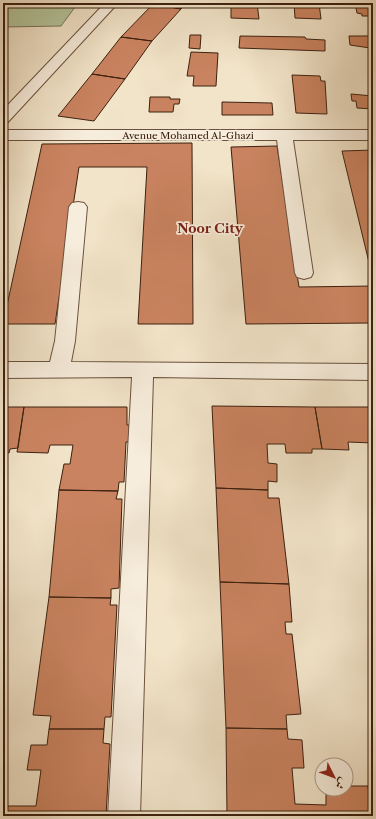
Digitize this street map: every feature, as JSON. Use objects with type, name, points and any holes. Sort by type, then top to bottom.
[{"type":"street","points":[[3,119],[112,3]]},
{"type":"street","name":"Avenue Mohamed Al-Ghazi","points":[[3,135],[373,135]]},
{"type":"street","points":[[284,135],[304,274]]},
{"type":"street","points":[[59,369],[65,341],[78,207]]},
{"type":"street","points":[[124,816],[143,369]]},
{"type":"street","points":[[3,370],[143,369],[373,372]]},
{"type":"green space","points":[[3,3],[78,3],[61,26],[3,27]]},
{"type":"building","points":[[186,3],[181,9],[153,4]]},
{"type":"building","points":[[231,3],[257,3],[259,19],[231,18]]},
{"type":"building","points":[[294,3],[319,3],[321,19],[295,18]]},
{"type":"building","points":[[355,3],[373,3],[373,16],[362,16],[362,14],[357,13]]},
{"type":"building","points":[[153,4],[181,9],[152,41],[121,37]]},
{"type":"building","points":[[190,35],[201,35],[200,49],[189,48]]},
{"type":"building","points":[[240,36],[305,37],[306,39],[325,40],[325,51],[239,48]]},
{"type":"building","points":[[349,36],[370,36],[370,48],[350,45]]},
{"type":"building","points":[[121,37],[152,41],[125,79],[92,74]]},
{"type":"building","points":[[191,52],[218,53],[216,86],[193,86],[194,76],[187,76]]},
{"type":"building","points":[[92,74],[125,79],[94,121],[58,116]]},
{"type":"building","points":[[292,75],[320,76],[321,81],[325,81],[327,114],[296,113]]},
{"type":"building","points":[[351,94],[373,96],[373,109],[357,108],[356,101],[352,101]]},
{"type":"building","points":[[150,97],[170,97],[170,99],[180,99],[179,104],[174,104],[173,112],[149,112]]},
{"type":"building","points":[[222,102],[272,103],[273,115],[222,115]]},
{"type":"building","points":[[192,143],[193,324],[138,324],[147,167],[79,167],[55,324],[3,324],[42,144]]},
{"type":"building","points":[[277,146],[299,287],[373,286],[373,323],[246,324],[231,147]]},
{"type":"building","points":[[373,150],[373,279],[342,151]]},
{"type":"building","points":[[212,406],[315,407],[322,449],[312,449],[312,453],[286,453],[285,444],[267,444],[268,463],[277,464],[277,482],[268,481],[268,490],[216,488]]},
{"type":"building","points":[[3,407],[24,407],[18,448],[10,449],[9,453],[3,453]]},
{"type":"building","points":[[24,407],[127,407],[127,425],[131,425],[130,442],[126,442],[124,482],[119,482],[118,491],[59,490],[64,464],[70,464],[73,445],[50,445],[48,453],[17,452]]},
{"type":"building","points":[[315,407],[373,407],[373,443],[348,442],[349,450],[322,449]]},
{"type":"building","points":[[369,463],[373,463],[373,486],[371,486]]},
{"type":"building","points":[[216,488],[268,490],[268,498],[279,498],[289,584],[220,582]]},
{"type":"building","points":[[59,490],[118,491],[116,499],[122,499],[119,588],[111,589],[111,598],[49,597]]},
{"type":"building","points":[[220,582],[289,584],[292,622],[285,622],[286,634],[292,634],[301,714],[286,715],[287,729],[226,728]]},
{"type":"building","points":[[49,597],[111,598],[110,605],[117,605],[111,717],[105,717],[104,729],[49,729],[51,716],[33,715]]},
{"type":"building","points":[[226,728],[287,729],[288,739],[302,740],[304,768],[292,768],[295,804],[326,805],[326,797],[354,797],[354,786],[368,786],[372,816],[227,816]]},
{"type":"building","points":[[49,729],[104,729],[103,743],[110,744],[106,816],[3,816],[3,806],[36,806],[41,770],[27,770],[31,745],[47,745]]},
{"type":"building","points":[[373,785],[373,816],[372,816],[368,786]]},
{"type":"district","name":"Noor City","points":[[210,228]]}]
